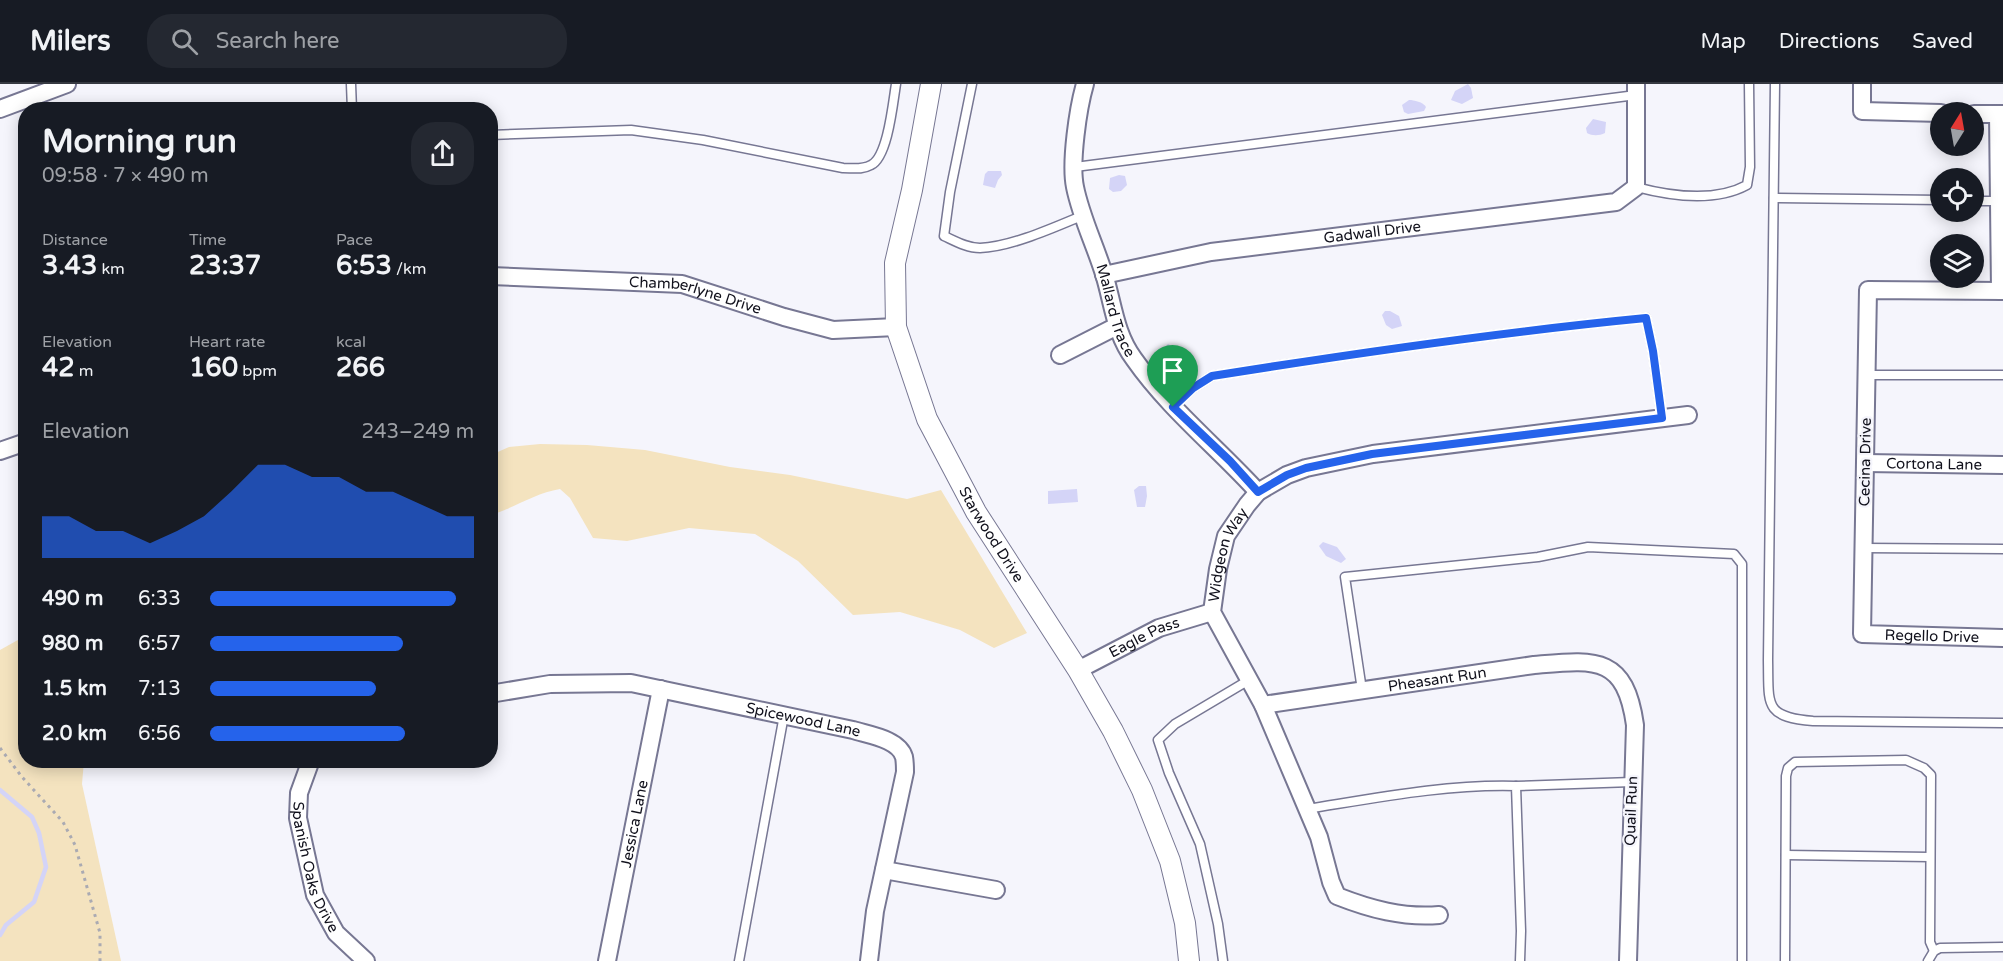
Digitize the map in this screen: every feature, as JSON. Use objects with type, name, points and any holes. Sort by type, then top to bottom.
[{"type":"street","points":[[19,102],[67,84]]},
{"type":"street","name":"Starwood Drive","points":[[931,84],[912,190],[895,263],[896,327],[927,420],[970,502],[1078,670],[1143,790],[1170,861],[1185,923],[1189,961]]},
{"type":"street","name":"Mallard Trace","points":[[1086,84],[1076,135],[1075,186],[1104,275],[1117,326],[1132,357],[1161,395],[1230,461],[1258,492]]},
{"type":"street","points":[[1862,84],[1862,111],[1930,113]]},
{"type":"street","points":[[1636,89],[1636,187]]},
{"type":"street","points":[[0,109],[18,102]]},
{"type":"street","points":[[1984,114],[2000,114],[1999,201],[2002,291]]},
{"type":"street","name":"Gadwall Drive","points":[[1104,275],[1211,252],[1616,202],[1636,187]]},
{"type":"street","name":"Chamberlyne Drive","points":[[498,276],[682,284],[784,317],[833,330],[896,327]]},
{"type":"street","name":"Cecina Drive","points":[[1862,634],[1868,290],[2002,291]]},
{"type":"street","points":[[1060,355],[1117,326]]},
{"type":"street","name":"Widgeon Way","points":[[1438,915],[1417,917],[1397,915],[1353,903],[1337,896],[1330,882],[1319,837],[1263,705],[1212,612],[1218,569],[1226,536],[1258,492],[1287,475],[1306,468],[1372,454],[1688,415]]},
{"type":"street","points":[[0,451],[18,445]]},
{"type":"street","name":"Cortona Lane","points":[[1865,463],[2003,465]]},
{"type":"street","name":"Eagle Pass","points":[[1078,670],[1159,628],[1212,612]]},
{"type":"street","name":"Regello Drive","points":[[1862,634],[2003,638]]},
{"type":"street","name":"Pheasant Run","points":[[1263,705],[1534,665],[1571,662],[1600,664],[1609,669]]},
{"type":"street","name":"Quail Run","points":[[1609,669],[1618,676],[1632,704],[1635,725],[1628,961]]},
{"type":"street","name":"Spicewood Lane","points":[[498,693],[550,684],[631,683],[853,730],[885,740],[898,747],[904,757],[905,772],[875,911],[869,961]]},
{"type":"street","name":"Jessica Lane","points":[[607,961],[661,689]]},
{"type":"street","name":"Spanish Oaks Drive","points":[[308,768],[299,793],[298,818],[315,895],[336,933],[366,961]]},
{"type":"street","points":[[884,870],[996,890]]},
{"type":"lane","points":[[351,84],[352,102]]},
{"type":"lane","points":[[498,135],[631,130],[703,140],[843,168],[861,169],[874,165],[883,151],[896,84]]},
{"type":"lane","points":[[972,84],[950,192],[944,236],[979,248],[1011,242],[1084,215]]},
{"type":"lane","points":[[1636,187],[1653,192],[1691,196],[1734,192],[1747,185],[1750,167],[1749,84]]},
{"type":"lane","points":[[1775,84],[1768,660],[1771,705],[1785,717],[1813,721],[2003,723]]},
{"type":"lane","points":[[1075,167],[1636,89]]},
{"type":"lane","points":[[1774,198],[1930,200]]},
{"type":"lane","points":[[1984,201],[1999,201]]},
{"type":"lane","points":[[1173,407],[1193,388],[1212,376],[1350,354],[1646,318],[1662,418]]},
{"type":"lane","points":[[1867,375],[2003,375]]},
{"type":"lane","points":[[1362,690],[1345,578],[1538,557],[1588,547],[1734,554],[1742,564],[1742,961]]},
{"type":"lane","points":[[1863,548],[2003,549]]},
{"type":"lane","points":[[1223,961],[1218,924],[1200,844],[1169,773],[1158,740],[1175,724],[1249,680]]},
{"type":"lane","points":[[739,961],[784,715]]},
{"type":"lane","points":[[1785,961],[1786,776],[1788,768],[1794,762],[1906,760],[1924,768],[1931,775],[1929,942],[1934,951]]},
{"type":"lane","points":[[1307,809],[1398,795],[1487,785],[1632,783]]},
{"type":"lane","points":[[1516,786],[1520,961]]},
{"type":"lane","points":[[1786,855],[1930,857]]},
{"type":"lane","points":[[1928,961],[1934,951],[1945,948],[2003,946]]},
{"type":"path","points":[[0,748],[22,777],[63,822],[75,845],[99,933],[100,961]]},
{"type":"shaded area","points":[[540,444],[587,445],[645,450],[730,467],[790,475],[907,499],[941,490],[1027,633],[994,648],[960,630],[900,612],[853,615],[798,561],[755,534],[689,528],[627,541],[593,538],[570,498],[560,489],[498,513],[498,452],[509,447]]},
{"type":"shaded area","points":[[18,640],[18,768],[83,768],[82,784],[121,961],[0,961],[0,650]]},
{"type":"water","points":[[1468,84],[1473,98],[1462,104],[1451,100],[1455,91]]},
{"type":"water","points":[[1409,100],[1423,104],[1426,107],[1424,111],[1408,114],[1404,112],[1402,105]]},
{"type":"water","points":[[1593,119],[1606,122],[1605,133],[1591,135],[1587,133],[1586,128]]},
{"type":"water","points":[[988,171],[1001,171],[1002,175],[995,188],[983,185],[985,174]]},
{"type":"water","points":[[1125,176],[1127,185],[1121,191],[1113,192],[1109,189],[1110,178]]},
{"type":"water","points":[[1385,311],[1399,316],[1402,326],[1392,329],[1386,325],[1382,315]]},
{"type":"water","points":[[1168,344],[1177,349],[1176,357],[1181,362],[1176,368],[1169,364],[1162,350]]},
{"type":"water","points":[[1139,486],[1146,486],[1145,507],[1137,507],[1134,490]]},
{"type":"water","points":[[1077,489],[1078,502],[1048,504],[1048,491]]},
{"type":"water","points":[[1323,542],[1337,547],[1346,559],[1341,563],[1326,556],[1319,546]]},
{"type":"waterway","points":[[0,790],[32,817],[39,833],[46,867],[34,902],[6,925],[0,935]]},
{"type":"route","points":[[1646,318],[1662,418],[1372,454],[1306,468],[1287,475],[1258,492],[1230,461],[1173,407],[1193,388],[1212,376],[1350,354],[1646,318]]}]
